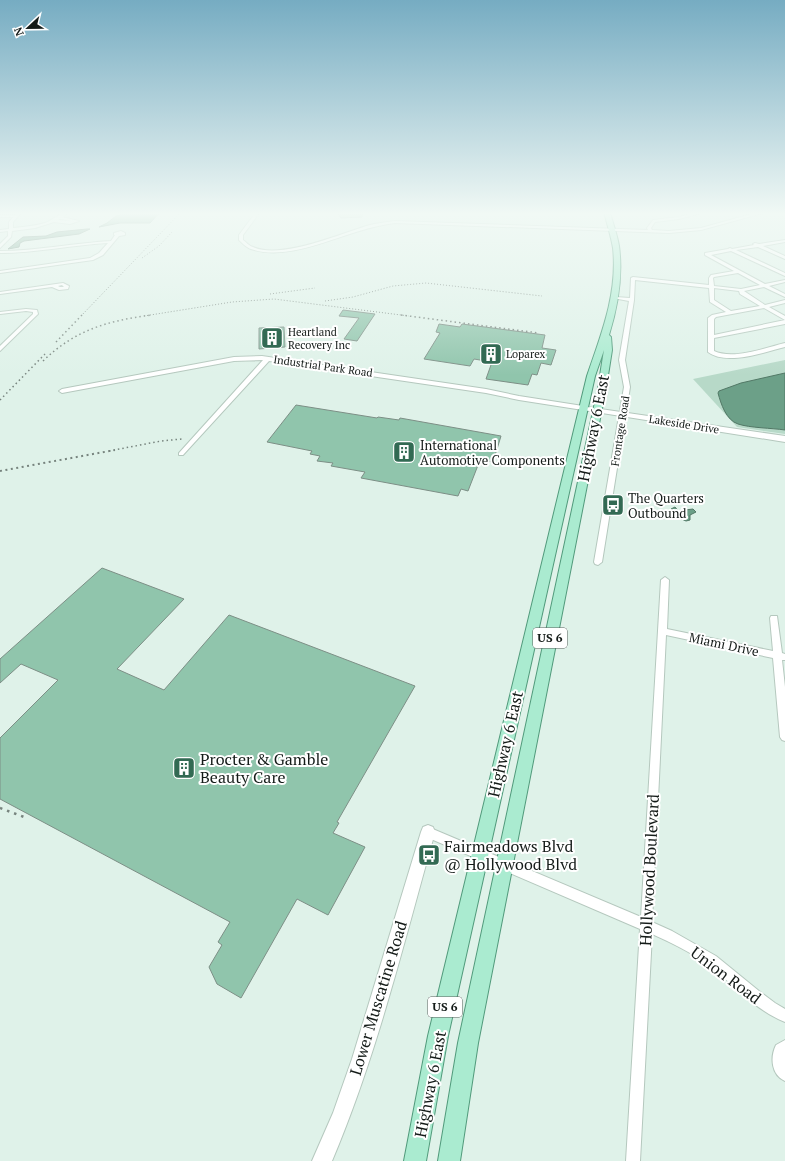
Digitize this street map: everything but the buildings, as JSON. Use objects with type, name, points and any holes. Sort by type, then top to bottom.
[{"type":"main road","name":"Highway 6 East","points":[[415,1161],[438,1036],[479,855],[591,376],[607,330],[615,298],[617,266]]},
{"type":"main road","name":"Highway 6 East","points":[[449,1161],[468,1043],[597,410],[608,350],[607,330]]},
{"type":"street","points":[[0,272],[42,266]]},
{"type":"street","points":[[730,266],[785,296]]},
{"type":"street","points":[[766,266],[785,275]]},
{"type":"street","points":[[731,313],[712,301],[711,277],[739,271]]},
{"type":"street","name":"Frontage Road","points":[[598,562],[627,387],[622,360],[632,300],[633,280],[711,288]]},
{"type":"street","points":[[711,288],[742,292],[785,281]]},
{"type":"street","points":[[0,292],[53,285]]},
{"type":"street","points":[[742,292],[785,318]]},
{"type":"street","points":[[615,298],[632,300]]},
{"type":"street","points":[[785,301],[712,317],[712,352],[718,356],[728,357],[785,345]]},
{"type":"street","points":[[0,313],[26,310],[35,311],[36,314],[0,349]]},
{"type":"street","points":[[712,337],[785,322]]},
{"type":"street","points":[[181,454],[268,358]]},
{"type":"street","name":"Industrial Park Road","points":[[62,391],[234,360],[268,358],[486,391],[519,398],[584,408]]},
{"type":"street","name":"Lakeside Drive","points":[[584,408],[785,439]]},
{"type":"street","name":"Hollywood Boulevard","points":[[633,1161],[665,580]]},
{"type":"street","points":[[774,618],[781,656],[785,737]]},
{"type":"street","name":"Miami Drive","points":[[663,631],[781,656]]},
{"type":"street","name":"Union Road","points":[[428,832],[479,855],[646,924],[695,949],[770,1008],[785,1016]]},
{"type":"street","name":"Lower Muscatine Road","points":[[322,1161],[342,1115],[361,1058],[428,832]]},
{"type":"street","points":[[785,1047],[781,1050],[778,1059],[779,1065],[785,1074]]},
{"type":"shaded area","points":[[785,360],[785,434],[737,427],[693,379]]},
{"type":"shaded area","points":[[785,373],[785,430],[738,424],[730,419],[721,402],[718,393],[719,391],[741,383]]},
{"type":"shaded area","points":[[675,507],[680,513],[683,513],[685,510],[693,509],[696,512],[690,515],[690,520],[686,521],[673,515],[671,509]]},
{"type":"railway","points":[[81,316],[129,266]]},
{"type":"railway","points":[[325,301],[353,297],[393,286],[426,283],[542,296]]},
{"type":"railway","points":[[270,294],[315,288]]},
{"type":"railway","points":[[148,315],[232,302],[274,299],[409,316]]},
{"type":"railway","points":[[56,342],[82,315]]},
{"type":"railway","points":[[43,361],[55,350],[80,334],[120,320],[148,315]]},
{"type":"railway","points":[[401,315],[539,333]]},
{"type":"railway","points":[[0,400],[45,354]]},
{"type":"railway","points":[[109,451],[161,441],[182,439]]},
{"type":"railway","points":[[0,471],[115,450]]},
{"type":"railway","points":[[0,808],[24,817]]},
{"type":"place","name":"Heartland Recovery Inc","points":[[272,338]]},
{"type":"place","name":"Loparex","points":[[491,354]]},
{"type":"place","name":"International Automotive Components","points":[[404,452]]},
{"type":"place","name":"The Quarters Outbound","points":[[613,505]]},
{"type":"place","name":"Procter & Gamble Beauty Care","points":[[184,768]]},
{"type":"place","name":"Fairmeadows Blvd @ Hollywood Blvd","points":[[429,855]]}]
